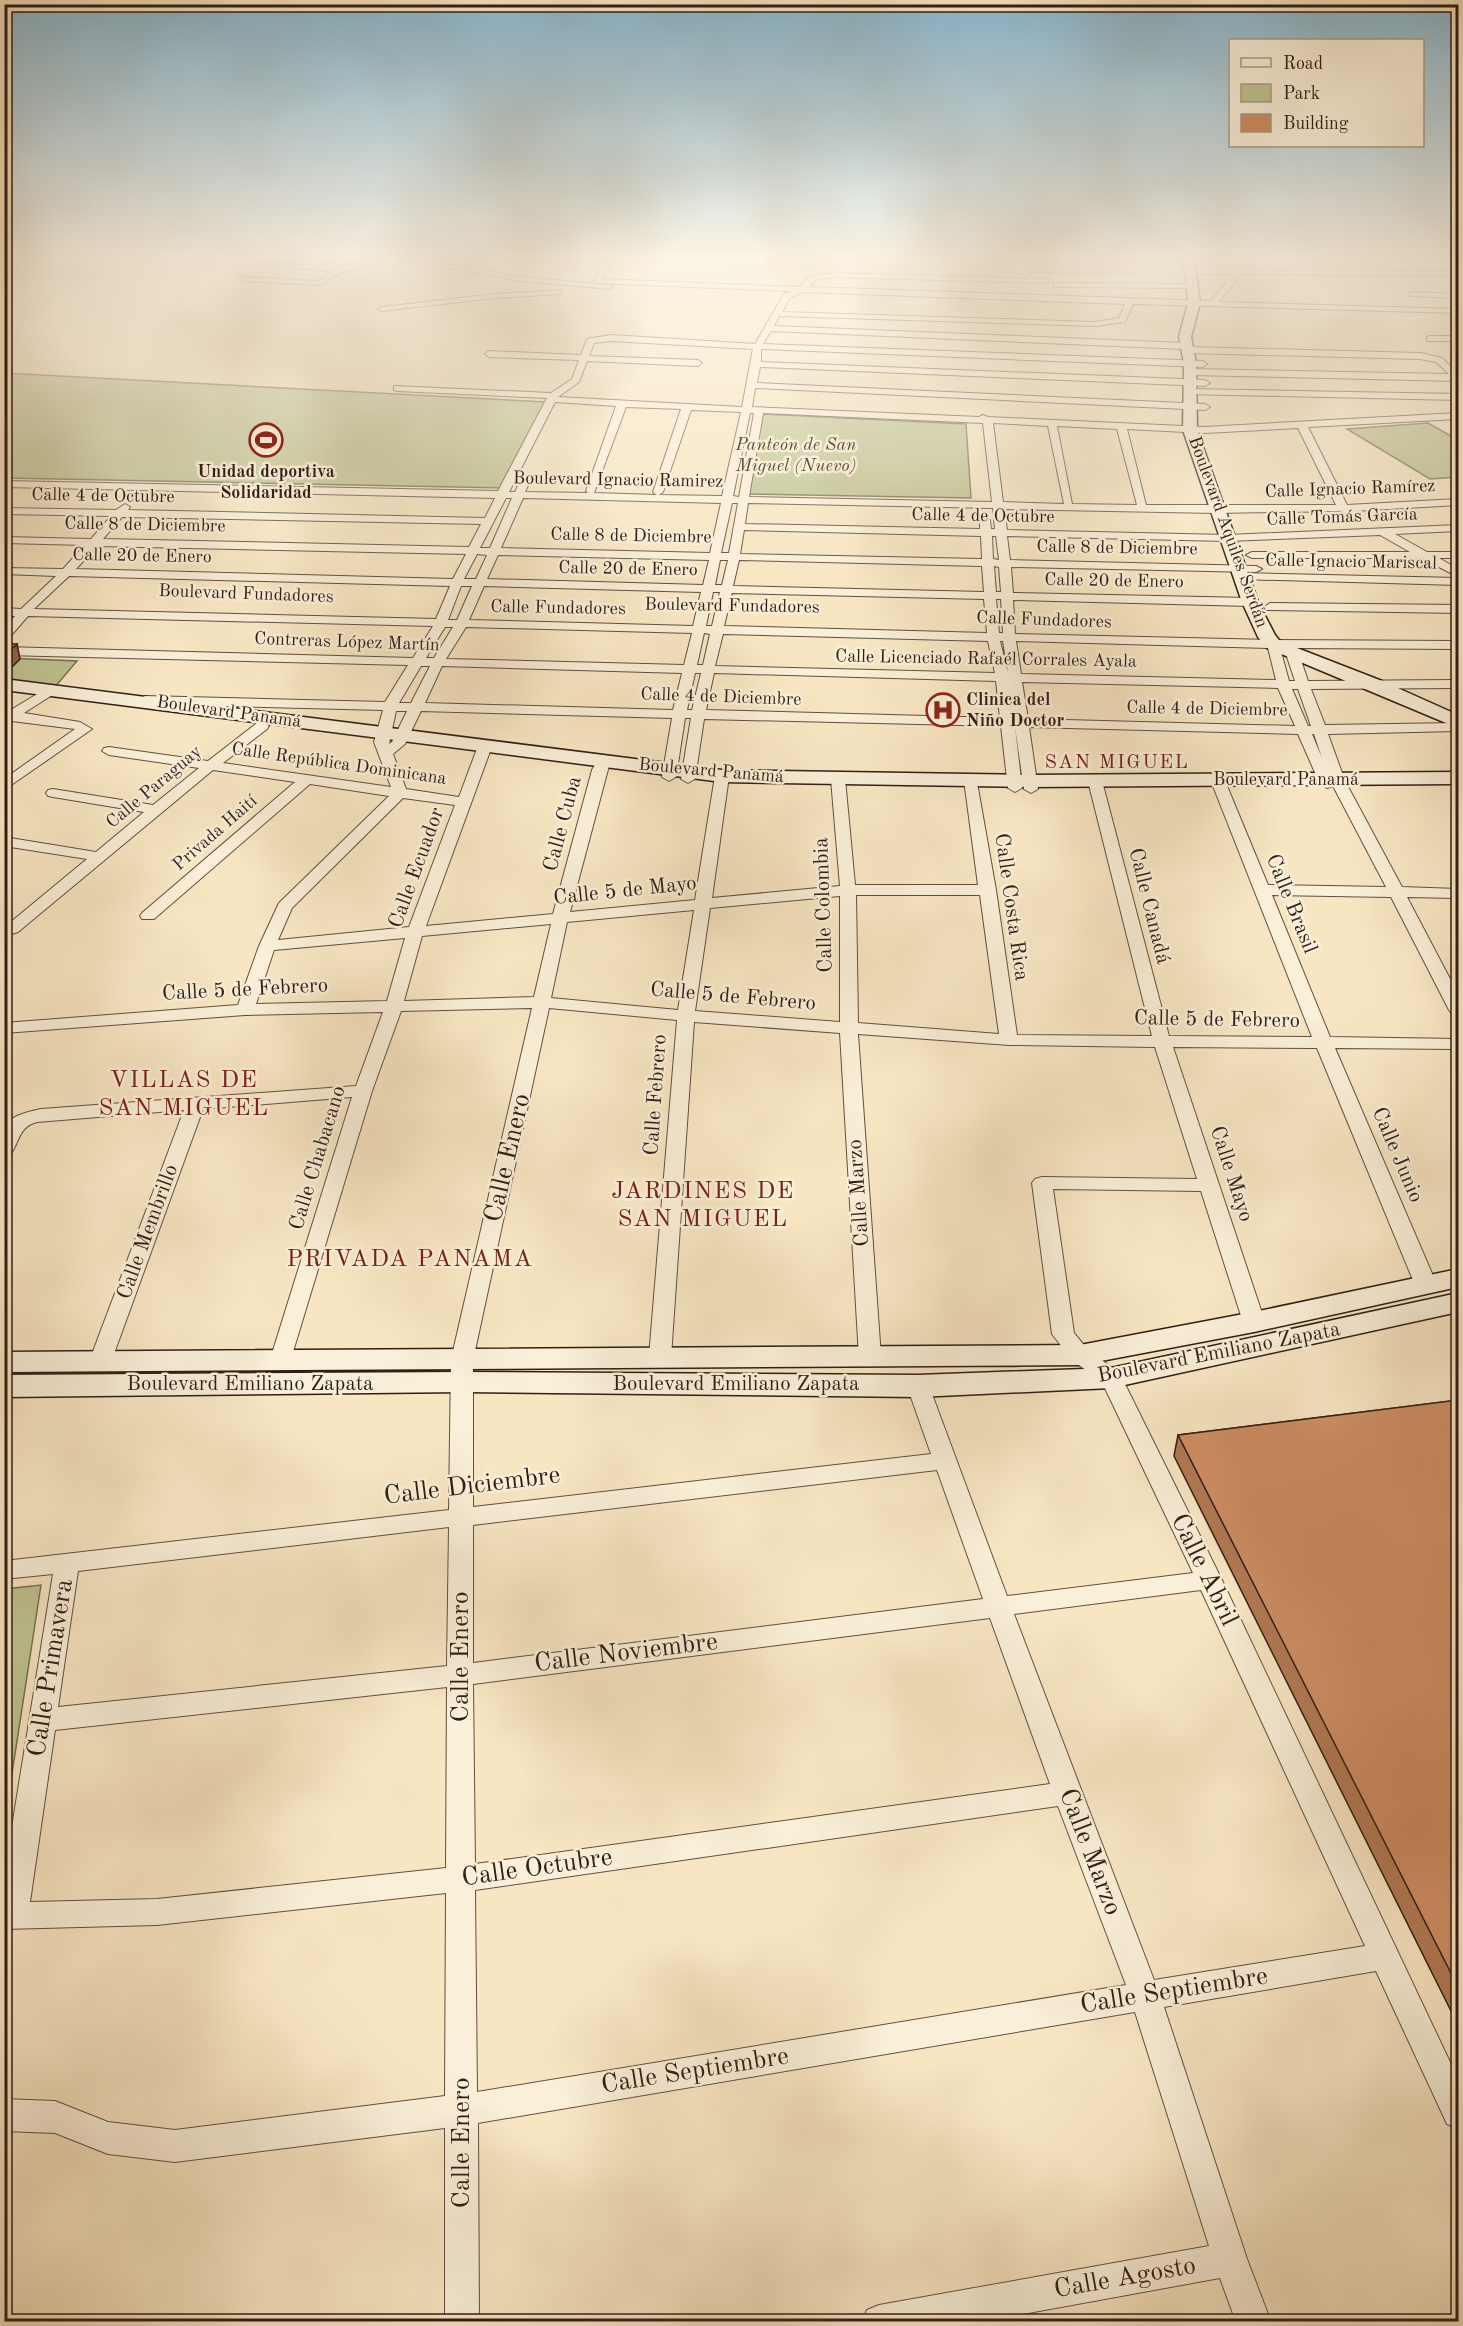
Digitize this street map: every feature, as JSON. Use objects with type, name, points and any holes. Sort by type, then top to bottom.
[{"type":"street","points":[[245,1010],[267,946],[285,906],[400,793],[389,741],[391,705],[442,620],[457,582],[552,398],[576,380],[582,365]]},
{"type":"street","points":[[679,774],[698,714],[734,557],[745,497],[753,408],[751,385],[756,365]]},
{"type":"street","points":[[768,365],[982,374],[1458,377]]},
{"type":"street","points":[[980,365],[982,374],[983,420],[1002,533],[1010,634],[1022,723],[1022,785]]},
{"type":"street","points":[[1082,365],[1458,397]]},
{"type":"street","points":[[1154,365],[1196,375]]},
{"type":"street","name":"Boulevard Aquiles Serdán","points":[[1196,365],[1197,430],[1271,612]]},
{"type":"street","points":[[751,385],[983,395],[1332,365]]},
{"type":"street","points":[[1444,365],[1458,377]]},
{"type":"street","points":[[397,388],[622,404],[753,408],[1197,430],[1458,416]]},
{"type":"street","points":[[558,414],[567,400]]},
{"type":"street","points":[[591,491],[622,404]]},
{"type":"street","points":[[658,492],[687,407]]},
{"type":"street","points":[[679,774],[679,714],[728,496],[753,408]]},
{"type":"street","points":[[978,437],[983,420]]},
{"type":"street","points":[[1052,424],[1068,502]]},
{"type":"street","points":[[1302,425],[1347,506],[1458,574]]},
{"type":"street","points":[[1121,427],[1142,504]]},
{"type":"street","points":[[389,741],[416,705],[463,621],[531,468]]},
{"type":"street","name":"Boulevard Ignacio Ramirez","points":[[4,481],[728,496]]},
{"type":"street","points":[[33,586],[133,483]]},
{"type":"street","points":[[4,636],[27,609],[66,573],[119,513],[149,484]]},
{"type":"street","name":"Boulevard Ignacio Ramirez","points":[[520,492],[658,492],[745,497],[983,498],[997,502],[1227,508]]},
{"type":"street","points":[[983,498],[993,634],[1002,677],[1007,723],[1022,785]]},
{"type":"street","name":"Boulevard Ignacio Ramirez","points":[[997,502],[1068,502],[1227,508]]},
{"type":"street","name":"Calle Ignacio Ramírez","points":[[1227,508],[1458,502]]},
{"type":"street","points":[[1347,506],[1458,566]]},
{"type":"street","name":"Boulevard Aquiles Serdán","points":[[1227,508],[1227,538],[1251,602],[1271,612]]},
{"type":"street","name":"Calle 4 de Octubre","points":[[4,511],[489,521]]},
{"type":"street","name":"Calle Tomás García","points":[[1227,538],[1378,523]]},
{"type":"street","name":"Calle 4 de Octubre","points":[[738,527],[1227,538]]},
{"type":"street","name":"Calle Tomás García","points":[[1397,531],[1458,528]]},
{"type":"street","name":"Calle 8 de Diciembre","points":[[4,540],[988,562],[1241,573]]},
{"type":"street","points":[[1271,612],[1426,556],[1458,555]]},
{"type":"street","name":"Calle 20 de Enero","points":[[4,571],[1251,602]]},
{"type":"street","name":"Calle Ignacio Mariscal","points":[[1241,573],[1271,612],[1458,582]]},
{"type":"street","name":"Calle Fundadores","points":[[8,608],[993,634],[1271,612]]},
{"type":"street","points":[[1271,612],[1458,609]]},
{"type":"street","points":[[1271,612],[1458,638]]},
{"type":"street","points":[[1271,612],[1458,645]]},
{"type":"street","points":[[1271,612],[1283,684],[1302,730],[1398,893],[1458,1010]]},
{"type":"street","points":[[1271,612],[1383,685],[1458,722]]},
{"type":"street","points":[[1271,612],[1304,685],[1334,785]]},
{"type":"street","name":"Contreras López Martín","points":[[4,651],[689,669]]},
{"type":"street","name":"Calle Licenciado Rafaél Corrales Ayala","points":[[689,669],[1304,685]]},
{"type":"street","name":"Boulevard Panamá","points":[[4,684],[46,693],[262,726],[721,780],[1022,785],[1458,786]]},
{"type":"street","points":[[1304,685],[1458,684]]},
{"type":"street","points":[[1383,685],[1458,714]]},
{"type":"street","name":"Boulevard Panamá","points":[[4,692],[140,700],[389,741]]},
{"type":"street","points":[[8,717],[46,693]]},
{"type":"street","name":"Calle 4 de Diciembre","points":[[140,700],[416,705],[1319,730]]},
{"type":"street","points":[[4,786],[85,729],[80,726],[8,717]]},
{"type":"street","name":"Calle Paraguay","points":[[12,929],[158,810],[209,765],[262,726]]},
{"type":"street","points":[[1319,730],[1458,727]]},
{"type":"street","name":"Calle República Dominicana","points":[[109,751],[463,802]]},
{"type":"street","name":"Calle Ecuador","points":[[394,1006],[415,933],[483,751]]},
{"type":"street","name":"Calle Cuba","points":[[543,1002],[560,919],[601,766]]},
{"type":"street","name":"Boulevard Panamá","points":[[1334,785],[1458,778]]},
{"type":"street","name":"Privada Haití","points":[[148,916],[307,779]]},
{"type":"street","name":"Calle Febrero","points":[[660,1357],[686,1016],[721,780]]},
{"type":"street","name":"Calle Colombia","points":[[838,783],[848,890],[849,1029]]},
{"type":"street","name":"Calle Costa Rica","points":[[971,784],[1009,1040]]},
{"type":"street","name":"Calle Canadá","points":[[1096,785],[1162,1042]]},
{"type":"street","name":"Calle Brasil","points":[[1220,785],[1324,1044]]},
{"type":"street","points":[[53,793],[158,810]]},
{"type":"street","points":[[4,841],[101,857]]},
{"type":"street","name":"Calle 5 de Mayo","points":[[267,946],[848,890],[988,890]]},
{"type":"street","points":[[1262,890],[1456,893]]},
{"type":"street","name":"Calle 5 de Febrero","points":[[4,1028],[245,1010],[543,1002],[686,1016],[1009,1040],[1458,1044]]},
{"type":"street","name":"Calle Enero","points":[[462,2322],[460,1675],[463,1371],[543,1002]]},
{"type":"street","name":"Calle Chabacano","points":[[281,1360],[363,1091],[394,1006]]},
{"type":"street","name":"Calle Marzo","points":[[849,1029],[870,1357]]},
{"type":"street","name":"Calle Mayo","points":[[1162,1042],[1254,1322]]},
{"type":"street","name":"Calle Junio","points":[[1324,1044],[1426,1285]]},
{"type":"street","points":[[4,1150],[12,1129],[22,1118],[196,1102],[363,1091]]},
{"type":"street","name":"Calle Membrillo","points":[[100,1362],[196,1102]]},
{"type":"street","name":"Calle Abril","points":[[1210,1185],[1042,1183],[1063,1334],[1080,1355],[1111,1378],[1209,1580],[1458,2113]]},
{"type":"street","name":"Boulevard Emiliano Zapata","points":[[4,1386],[463,1371],[660,1357],[1080,1355],[1254,1322],[1458,1278]]},
{"type":"street","name":"Boulevard Emiliano Zapata","points":[[4,1362],[281,1360],[463,1371],[918,1386],[1111,1378],[1458,1303]]},
{"type":"street","name":"Calle Marzo","points":[[918,1386],[1067,1793],[1145,1996],[1230,2259],[1254,2322]]},
{"type":"street","name":"Calle Diciembre","points":[[4,1570],[462,1515],[946,1461]]},
{"type":"street","name":"Calle Primavera","points":[[9,1916],[67,1563]]},
{"type":"street","name":"Calle Noviembre","points":[[42,1720],[460,1675],[1209,1580]]},
{"type":"street","name":"Calle Octubre","points":[[9,1916],[157,1912],[462,1879],[1067,1793]]},
{"type":"street","name":"Calle Septiembre","points":[[4,2115],[55,2116],[108,2138],[175,2146],[462,2110],[1385,1956]]},
{"type":"street","name":"Calle Agosto","points":[[879,2322],[1230,2259]]},
{"type":"green space","name":"Unidad deportiva Solidaridad","points":[[4,373],[546,402],[504,488],[5,478]]},
{"type":"green space","name":"Panteón de San Miguel (Nuevo)","points":[[762,414],[966,424],[971,498],[748,494]]},
{"type":"green space","points":[[1428,423],[1458,440],[1458,477],[1430,479],[1347,429]]},
{"type":"green space","points":[[5,658],[77,661],[54,688],[5,682]]},
{"type":"green space","points":[[41,1585],[5,1819],[5,1589]]},
{"type":"building","points":[[4,643],[17,644],[4,656]]},
{"type":"building","points":[[1458,1400],[1458,1987],[1178,1435]]},
{"type":"place","name":"Unidad deportiva Solidaridad","points":[[266,440]]},
{"type":"place","name":"Clinica del Niño Doctor","points":[[943,710]]},
{"type":"district","name":"SAN MIGUEL","points":[[1117,763]]},
{"type":"district","name":"VILLAS DE SAN MIGUEL","points":[[184,1095]]},
{"type":"district","name":"JARDINES DE SAN MIGUEL","points":[[703,1206]]},
{"type":"district","name":"PRIVADA PANAMA","points":[[410,1260]]}]
